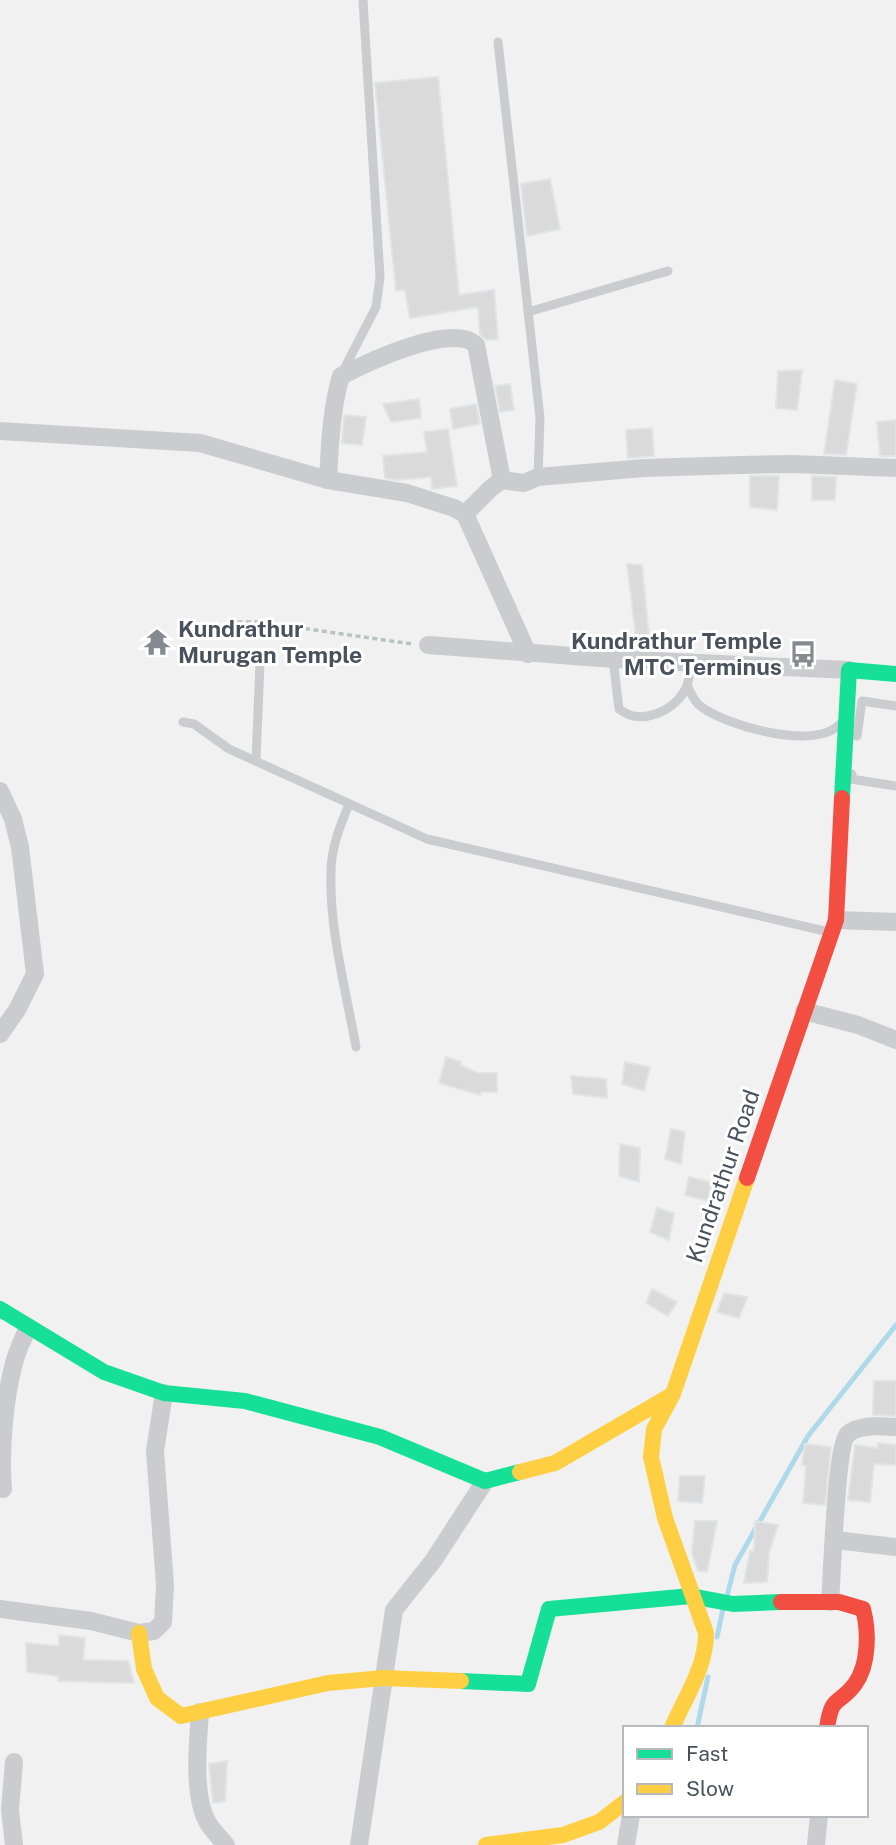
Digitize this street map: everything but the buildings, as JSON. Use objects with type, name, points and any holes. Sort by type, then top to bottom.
[{"type":"street","points":[[328,480],[330,429],[341,376],[397,352],[431,341],[460,337],[476,345],[502,480]]},
{"type":"street","points":[[0,431],[200,443],[328,480],[407,493],[454,508],[465,514],[528,654]]},
{"type":"street","points":[[465,514],[502,480],[524,483],[538,477],[644,468],[740,465],[896,468]]},
{"type":"street","points":[[428,645],[528,654],[896,674]]},
{"type":"street","name":"Kundrathur Road","points":[[673,1726],[703,1659],[706,1630],[691,1596],[660,1497],[651,1441],[658,1420],[673,1394],[833,926],[849,670]]},
{"type":"street","points":[[0,791],[13,819],[20,847],[35,974],[17,1010],[0,1034]]},
{"type":"street","points":[[833,926],[896,922]]},
{"type":"street","points":[[804,1011],[858,1025],[896,1040]]},
{"type":"street","points":[[0,1310],[104,1372],[164,1392],[245,1401],[380,1437],[485,1481],[555,1462],[673,1394]]},
{"type":"street","points":[[3,1489],[5,1419],[14,1363],[28,1327]]},
{"type":"street","points":[[0,1609],[91,1621],[139,1633],[154,1631],[163,1622],[165,1585],[155,1451],[164,1392]]},
{"type":"street","points":[[830,1602],[839,1468],[845,1437],[851,1431],[861,1429],[896,1427]]},
{"type":"street","points":[[359,1845],[394,1609],[433,1561],[485,1481]]},
{"type":"street","points":[[835,1540],[896,1547]]},
{"type":"street","points":[[139,1633],[144,1669],[157,1698],[181,1716],[328,1683],[383,1678],[528,1684],[549,1609],[691,1596],[711,1602],[735,1604],[830,1602],[860,1606],[867,1620],[867,1636],[858,1680],[835,1699],[828,1711],[827,1726]]},
{"type":"street","points":[[200,1712],[198,1749],[202,1806],[208,1823],[226,1845]]},
{"type":"street","points":[[14,1762],[10,1810],[14,1845]]},
{"type":"street","points":[[486,1845],[563,1835],[599,1822],[623,1803]]},
{"type":"street","points":[[626,1845],[631,1817]]},
{"type":"street","points":[[816,1845],[819,1817]]},
{"type":"lane","points":[[341,376],[376,307],[380,277],[363,0]]},
{"type":"lane","points":[[498,42],[540,418],[538,477]]},
{"type":"lane","points":[[528,312],[668,271]]},
{"type":"lane","points":[[613,659],[619,709],[634,716],[657,715],[670,708],[688,687],[690,663]]},
{"type":"lane","points":[[256,759],[260,663]]},
{"type":"lane","points":[[688,687],[701,706],[722,719],[764,730],[810,736],[827,734],[836,729],[846,716]]},
{"type":"lane","points":[[856,740],[862,701],[896,706]]},
{"type":"lane","points":[[183,722],[194,724],[229,749],[427,839],[833,926]]},
{"type":"lane","points":[[855,753],[851,779],[896,786]]},
{"type":"lane","points":[[349,804],[336,838],[331,870],[332,913],[356,1047]]},
{"type":"path","points":[[229,622],[259,622],[428,645]]},
{"type":"waterway","points":[[727,1596],[735,1565],[808,1436],[896,1325]]},
{"type":"waterway","points":[[717,1637],[723,1609]]},
{"type":"waterway","points":[[697,1726],[708,1677]]},
{"type":"traffic: fast","points":[[842,798],[849,670],[896,674]]},
{"type":"traffic: fast","points":[[0,1309],[104,1372],[164,1393],[245,1401],[380,1437],[485,1481],[520,1472]]},
{"type":"traffic: fast","points":[[461,1681],[528,1684],[549,1609],[691,1596],[733,1604],[781,1602]]},
{"type":"traffic: slow","points":[[673,1726],[699,1670],[706,1633],[665,1518],[651,1457],[654,1429],[673,1394],[747,1178]]},
{"type":"traffic: slow","points":[[520,1472],[555,1463],[672,1395]]},
{"type":"traffic: slow","points":[[139,1633],[144,1669],[157,1698],[181,1716],[328,1683],[383,1678],[461,1681]]},
{"type":"traffic: slow","points":[[486,1845],[563,1835],[599,1822],[623,1804]]},
{"type":"traffic: jam","points":[[747,1178],[836,920],[842,798]]},
{"type":"traffic: jam","points":[[781,1602],[839,1602],[863,1609],[867,1637],[863,1667],[855,1684],[834,1704],[827,1726]]},
{"type":"place","name":"Kundrathur Murugan Temple","points":[[157,642]]},
{"type":"place","name":"Kundrathur Temple MTC Terminus","points":[[803,654]]}]
